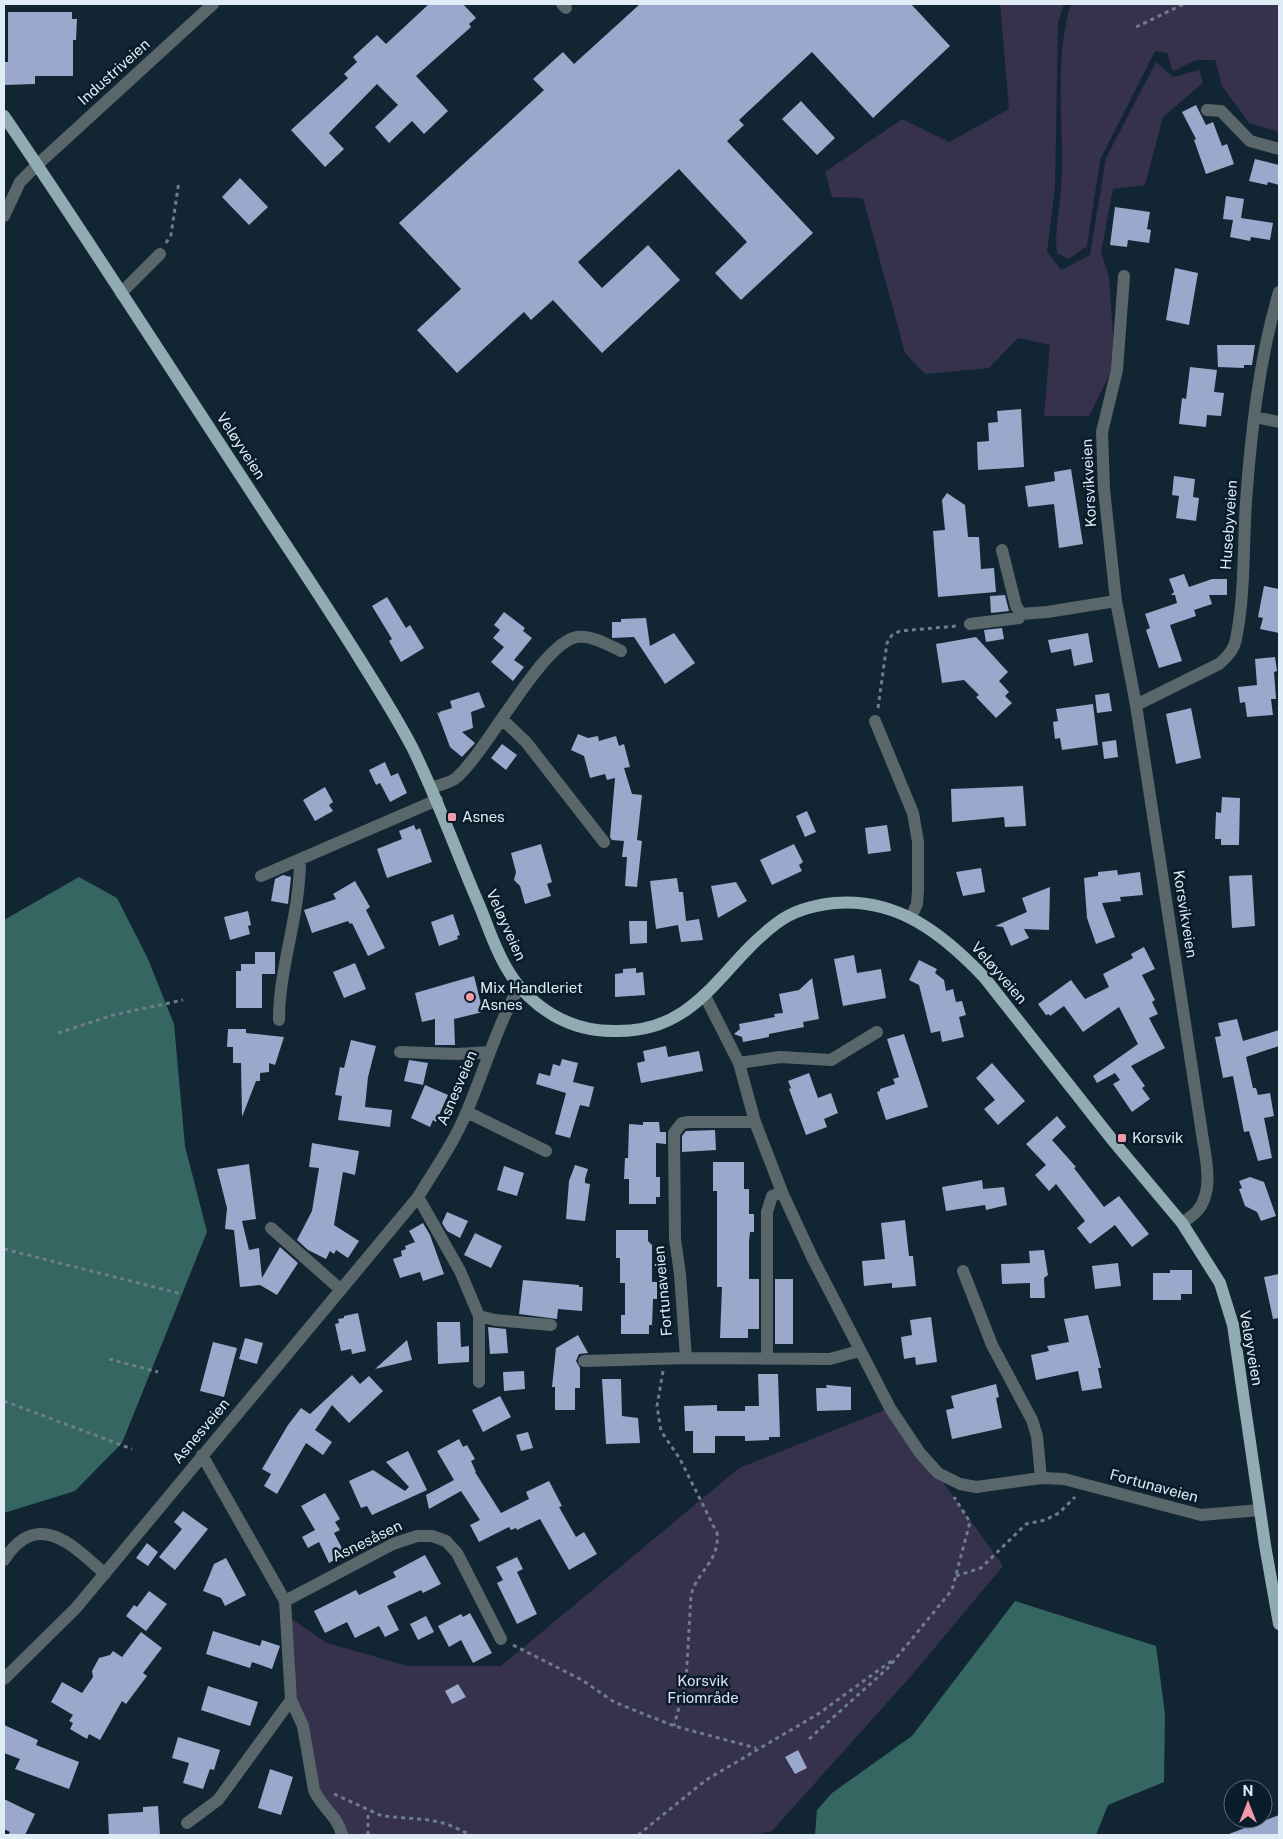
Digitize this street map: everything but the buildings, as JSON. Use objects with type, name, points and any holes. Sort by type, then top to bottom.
[{"type":"main road","name":"Veløyveien","points":[[4,116],[337,622],[393,712],[437,800],[507,970],[534,1001],[554,1016],[577,1026],[600,1031],[632,1032],[656,1026],[681,1014],[705,996],[777,923],[797,911],[818,905],[864,903],[887,908],[911,917],[927,926],[960,952],[984,976],[1114,1142],[1182,1223],[1220,1284],[1233,1325],[1279,1624]]},
{"type":"street","name":"Industriveien","points":[[4,216],[20,182],[213,4]]},
{"type":"street","points":[[1207,110],[1221,111],[1250,141],[1279,149]]},
{"type":"street","points":[[121,293],[160,254]]},
{"type":"street","name":"Korsvikveien","points":[[1124,276],[1116,370],[1102,432],[1104,489],[1116,601],[1136,705],[1208,1183],[1205,1199],[1197,1211],[1182,1223]]},
{"type":"street","name":"Husebyveien","points":[[1136,705],[1219,664],[1230,654],[1236,641],[1241,603],[1246,500],[1255,417],[1266,346],[1279,292]]},
{"type":"street","points":[[1255,417],[1279,422]]},
{"type":"street","points":[[1002,550],[1016,606],[1021,614]]},
{"type":"street","points":[[970,624],[1019,618],[1021,614],[1047,612],[1116,601]]},
{"type":"street","points":[[431,788],[455,779],[539,669],[560,646],[577,637],[593,638],[621,651]]},
{"type":"street","points":[[502,719],[526,742],[604,842]]},
{"type":"street","points":[[875,720],[913,813],[918,842],[918,891],[917,904],[911,917]]},
{"type":"street","points":[[261,876],[437,800]]},
{"type":"street","points":[[279,1020],[285,969],[300,885],[300,860]]},
{"type":"street","name":"Asnesveien","points":[[4,1679],[76,1608],[340,1289],[418,1198],[449,1147],[467,1112],[508,1006],[519,986]]},
{"type":"street","name":"Fortunaveien","points":[[705,996],[739,1063],[754,1122],[782,1192],[859,1351],[892,1413],[920,1453],[938,1474],[960,1484],[976,1487],[1041,1478],[1064,1479],[1201,1515],[1260,1510]]},
{"type":"street","points":[[739,1063],[780,1057],[831,1060],[877,1032]]},
{"type":"street","points":[[400,1052],[457,1054],[490,1052]]},
{"type":"street","points":[[467,1112],[546,1151]]},
{"type":"street","name":"Fortunaveien","points":[[686,1358],[680,1274],[675,1239],[674,1133],[682,1124],[689,1122],[754,1122]]},
{"type":"street","points":[[767,1359],[767,1212],[772,1196],[782,1192]]},
{"type":"street","points":[[418,1198],[460,1272],[479,1316],[479,1382]]},
{"type":"street","points":[[272,1228],[340,1289]]},
{"type":"street","points":[[963,1271],[992,1345],[1032,1420],[1037,1436],[1041,1478]]},
{"type":"street","points":[[479,1316],[495,1320],[551,1325]]},
{"type":"street","points":[[584,1361],[666,1358],[830,1359],[859,1351]]},
{"type":"street","points":[[202,1455],[285,1601],[291,1700],[303,1726],[317,1798],[334,1815],[342,1835]]},
{"type":"street","points":[[4,1560],[21,1539],[32,1534],[45,1533],[63,1538],[105,1574]]},
{"type":"street","name":"Asnesåsen","points":[[285,1601],[393,1544],[417,1536],[432,1536],[446,1541],[457,1553],[502,1639]]},
{"type":"street","points":[[188,1823],[218,1800],[291,1700]]},
{"type":"path","points":[[1136,27],[1184,4]]},
{"type":"path","points":[[160,254],[171,235],[179,181]]},
{"type":"path","points":[[875,720],[882,691],[887,643],[892,635],[900,632],[970,624]]},
{"type":"path","points":[[58,1033],[113,1015],[183,1000]]},
{"type":"path","points":[[4,1249],[182,1294]]},
{"type":"path","points":[[666,1358],[657,1406],[661,1431],[680,1459],[717,1533],[718,1543],[713,1558],[695,1582],[691,1595],[686,1681],[674,1726]]},
{"type":"path","points":[[109,1359],[158,1372]]},
{"type":"path","points":[[4,1401],[132,1449]]},
{"type":"path","points":[[809,1739],[888,1668],[952,1590],[970,1522],[938,1474]]},
{"type":"path","points":[[956,1576],[981,1568],[1026,1524],[1044,1520],[1059,1513],[1089,1486]]},
{"type":"path","points":[[502,1639],[582,1680],[614,1702],[674,1726],[757,1748]]},
{"type":"path","points":[[638,1835],[706,1780],[757,1748],[818,1714],[898,1656]]},
{"type":"path","points":[[313,1782],[368,1811],[388,1817],[430,1820],[447,1824],[471,1835]]},
{"type":"path","points":[[368,1811],[368,1835]]},
{"type":"green space","points":[[1000,4],[1064,4],[1058,24],[1055,186],[1047,252],[1061,270],[1090,255],[1106,158],[1156,62],[1173,77],[1199,70],[1203,83],[1163,117],[1145,185],[1113,189],[1101,252],[1109,276],[1115,364],[1089,416],[1044,416],[1050,345],[1018,338],[989,368],[925,374],[905,353],[863,198],[832,197],[825,172],[902,119],[949,142],[1009,109]]},
{"type":"green space","points":[[1071,4],[1279,4],[1279,132],[1249,123],[1222,86],[1215,60],[1196,60],[1173,71],[1167,53],[1155,51],[1100,160],[1087,246],[1069,259],[1057,253],[1056,237],[1062,166],[1062,48]]},
{"type":"green space","name":"Korsvik Friområde","points":[[890,1408],[1003,1566],[912,1675],[772,1831],[751,1835],[339,1835],[317,1798],[291,1700],[286,1615],[327,1643],[408,1666],[501,1666],[739,1468]]},
{"type":"shaded area","points":[[79,877],[117,898],[148,959],[174,1024],[185,1146],[207,1232],[122,1443],[75,1491],[4,1513],[4,920]]},
{"type":"shaded area","points":[[1015,1601],[1156,1646],[1165,1714],[1164,1782],[1108,1805],[1096,1835],[815,1835],[817,1810],[832,1793],[912,1736]]},
{"type":"place","name":"Asnes","points":[[452,817]]},
{"type":"place","name":"Mix Handleriet Asnes","points":[[470,997]]},
{"type":"place","name":"Korsvik","points":[[1122,1138]]}]
